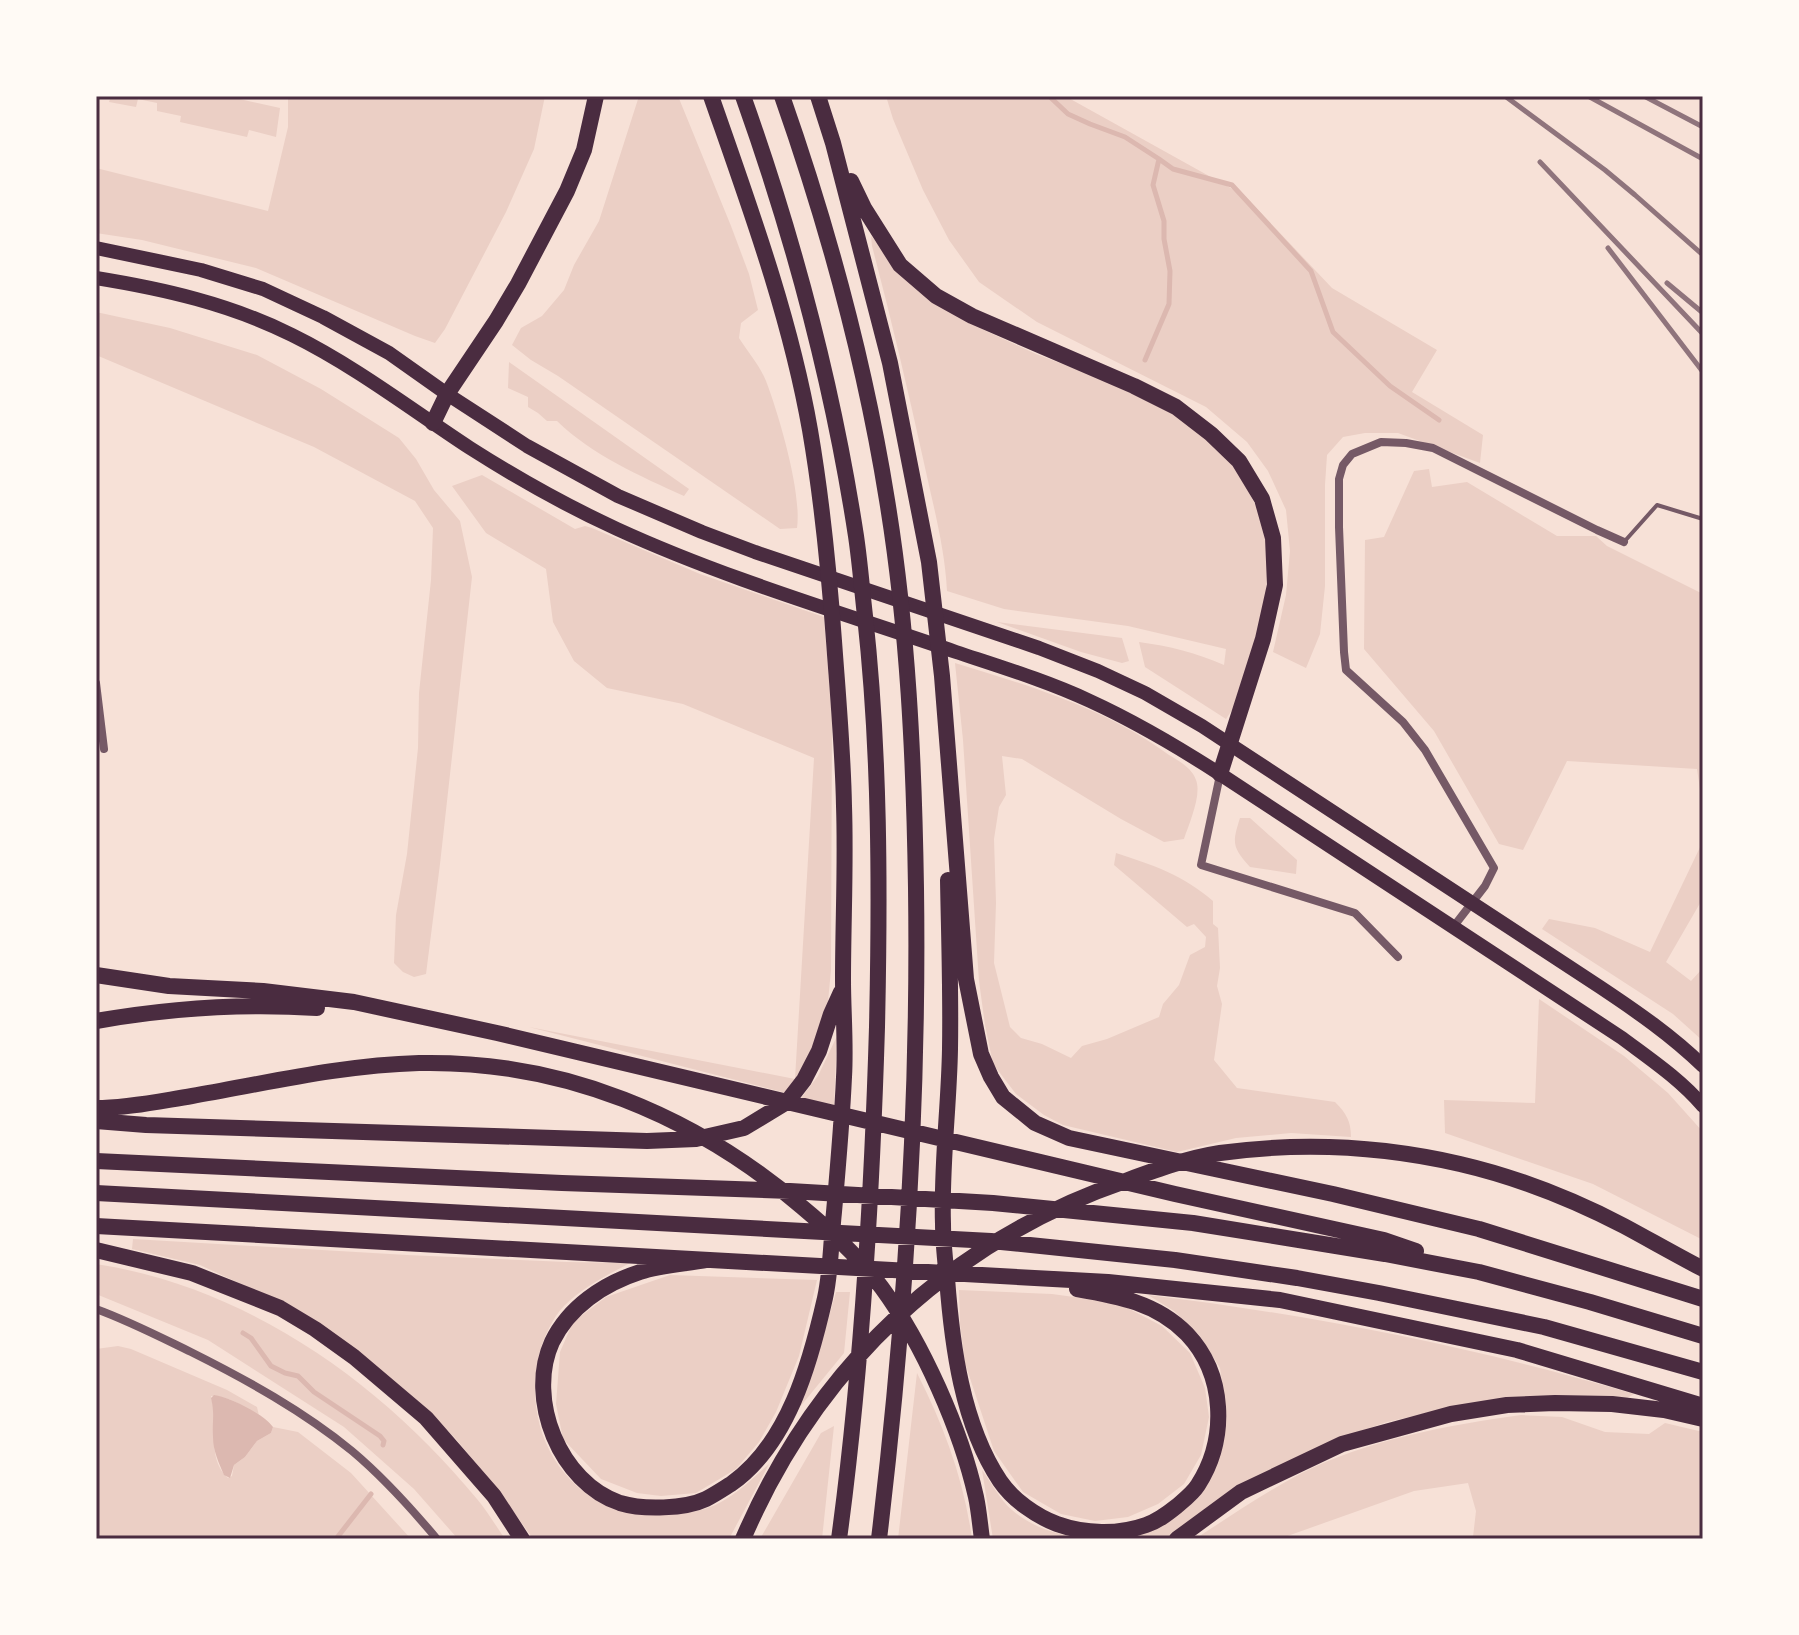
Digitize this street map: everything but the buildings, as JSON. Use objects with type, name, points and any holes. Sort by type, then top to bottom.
[{"type":"highway","points":[[433,423],[447,394],[503,309],[567,191],[584,150],[596,96]]},
{"type":"highway","points":[[707,1260],[641,1271],[593,1293],[569,1316],[551,1345],[544,1375],[544,1405],[552,1434],[585,1483],[620,1503],[647,1508],[705,1500],[753,1466],[777,1434],[806,1371],[826,1293],[845,1074],[844,807],[839,701],[825,536],[810,427],[792,351],[765,256],[711,96]]},
{"type":"highway","points":[[743,96],[765,156],[812,316],[839,437],[857,540],[870,665],[878,806],[875,1104],[858,1360],[839,1539]]},
{"type":"highway","points":[[782,96],[809,176],[862,372],[885,487],[906,668],[915,809],[917,967],[909,1219],[898,1368],[879,1539]]},
{"type":"highway","points":[[818,96],[890,363],[921,518],[942,676],[966,979],[981,1054],[1003,1097],[1035,1123],[1069,1138],[1333,1194],[1479,1229],[1703,1299]]},
{"type":"highway","points":[[833,143],[864,208],[900,265],[936,296],[972,316],[1176,407],[1239,461],[1262,499],[1273,538],[1275,585],[1263,639],[1220,774]]},
{"type":"highway","points":[[946,743],[950,1049],[942,1224],[950,1315],[958,1369],[970,1415],[1001,1483],[1024,1506],[1047,1520],[1069,1529],[1090,1532],[1122,1530],[1165,1517],[1196,1487],[1208,1467],[1214,1445],[1218,1419],[1217,1392],[1211,1369],[1199,1348],[1185,1332],[1151,1307],[1122,1296],[989,1274]]},
{"type":"highway","points":[[96,975],[169,986],[263,991],[354,1002],[497,1033],[1175,1194],[1384,1240],[1479,1272],[1703,1336]]},
{"type":"highway","points":[[96,1121],[647,1141],[696,1139],[744,1128],[787,1102],[804,1080],[819,1051],[843,986]]},
{"type":"highway","points":[[96,1021],[232,1005],[402,1014]]},
{"type":"highway","points":[[96,1108],[156,1102],[330,1072],[418,1063],[500,1067],[572,1082],[645,1106],[715,1143],[783,1191],[848,1248],[882,1288],[919,1347],[941,1395],[976,1497],[982,1539]]},
{"type":"highway","points":[[743,1539],[780,1463],[844,1371],[880,1331],[917,1298],[964,1262],[1038,1217],[1107,1187],[1174,1163],[1256,1149],[1328,1146],[1390,1152],[1460,1164],[1533,1186],[1624,1226],[1703,1269]]},
{"type":"highway","points":[[96,1161],[790,1191],[993,1203],[1193,1223],[1479,1272]]},
{"type":"highway","points":[[96,1193],[991,1241],[1175,1260],[1297,1278],[1544,1327],[1703,1372]]},
{"type":"highway","points":[[96,1226],[989,1274],[1108,1282],[1280,1300],[1517,1350],[1703,1406]]},
{"type":"highway","points":[[96,1250],[192,1273],[280,1308],[315,1329],[354,1357],[426,1418],[494,1496],[522,1539]]},
{"type":"highway","points":[[1177,1539],[1241,1492],[1301,1462],[1342,1444],[1451,1414],[1507,1405],[1555,1403],[1625,1405],[1703,1419]]},
{"type":"main road","points":[[96,248],[201,270],[263,289],[389,353],[527,446],[618,496],[702,532],[1066,658],[1145,693],[1229,744],[1654,1023],[1703,1066]]},
{"type":"main road","points":[[96,278],[184,294],[264,322],[341,362],[511,473],[605,523],[712,568],[1051,685],[1154,734],[1220,774],[1622,1038],[1672,1075],[1703,1106]]},
{"type":"street","points":[[1454,926],[1485,886],[1494,868],[1425,750],[1403,722],[1346,670],[1339,527],[1339,479],[1343,465],[1352,454],[1381,442],[1433,448],[1624,542]]},
{"type":"street","points":[[96,683],[104,749]]},
{"type":"street","points":[[1220,774],[1201,865],[1355,913],[1398,957]]},
{"type":"street","points":[[96,1309],[143,1328],[210,1362],[309,1420],[371,1468],[437,1539]]},
{"type":"lane","points":[[1624,542],[1657,505],[1703,519]]},
{"type":"shaded area","points":[[111,96],[226,96],[280,108],[276,137],[249,130],[247,137],[180,122],[181,116],[157,111],[157,103],[138,99],[136,107],[109,102]]},
{"type":"shaded area","points":[[288,96],[545,96],[534,149],[506,212],[435,343],[256,268],[142,240],[96,233],[96,168],[268,211],[288,127]]},
{"type":"shaded area","points":[[639,96],[678,96],[749,274],[758,310],[741,323],[739,338],[763,375],[777,413],[793,475],[797,528],[780,529],[512,345],[521,328],[542,316],[564,290],[599,221]]},
{"type":"shaded area","points":[[886,96],[1065,96],[1245,196],[1332,288],[1437,350],[1412,392],[1483,435],[1480,463],[1398,433],[1343,437],[1327,455],[1325,586],[1320,634],[1306,668],[1273,652],[1286,595],[1290,551],[1286,510],[1268,471],[1247,442],[1206,407],[1037,322],[979,282],[949,240],[923,190]]},
{"type":"shaded area","points":[[871,236],[932,300],[986,331],[1102,379],[1175,415],[1230,462],[1263,521],[1268,556],[1266,596],[1255,640],[1234,707],[1226,719],[1145,667],[1139,642],[1183,650],[1224,665],[1226,649],[1128,626],[1004,609],[947,591],[935,511]]},
{"type":"shaded area","points":[[96,312],[170,328],[257,355],[321,389],[399,438],[434,490],[460,521],[472,577],[426,974],[414,977],[394,963],[396,915],[407,854],[418,748],[419,693],[431,580],[433,528],[415,501],[314,447],[96,355]]},
{"type":"shaded area","points":[[509,362],[689,489],[684,496],[617,464],[557,421],[547,421],[528,407],[528,397],[508,388]]},
{"type":"shaded area","points":[[1429,469],[1432,487],[1467,482],[1557,536],[1596,536],[1607,546],[1703,594],[1703,809],[1697,769],[1567,761],[1523,850],[1499,844],[1434,731],[1364,649],[1365,540],[1384,537],[1414,471]]},
{"type":"shaded area","points":[[482,475],[575,529],[585,526],[592,528],[700,574],[824,617],[832,721],[831,970],[827,1012],[818,1045],[786,1093],[529,1027],[795,1079],[814,758],[683,704],[607,688],[574,661],[553,622],[546,569],[486,533],[452,486]]},
{"type":"shaded area","points":[[997,622],[1122,638],[1129,661],[1122,663],[1081,652]]},
{"type":"shaded area","points":[[955,663],[1066,700],[1119,724],[1185,765],[1192,772],[1197,786],[1194,810],[1184,839],[1164,842],[1022,759],[1002,756],[1006,795],[999,807],[994,839],[994,963],[1010,1027],[1021,1038],[1071,1058],[1082,1046],[1159,1017],[1163,1004],[1179,985],[1190,955],[1205,947],[1206,937],[1194,924],[1187,927],[1114,865],[1116,853],[1179,878],[1213,901],[1220,968],[1217,986],[1222,1004],[1214,1060],[1237,1088],[1335,1102],[1347,1118],[1351,1137],[1291,1133],[1236,1138],[1177,1152],[1063,1125],[1016,1094],[993,1064],[985,1025]]},
{"type":"shaded area","points":[[1240,818],[1250,818],[1297,860],[1296,874],[1250,867],[1235,844]]},
{"type":"shaded area","points":[[1703,841],[1703,898],[1666,962],[1691,981],[1703,968],[1703,1041],[1673,1014],[1542,929],[1549,919],[1595,928],[1650,952]]},
{"type":"shaded area","points":[[1539,999],[1624,1056],[1668,1093],[1703,1132],[1703,1240],[1593,1184],[1445,1133],[1444,1100],[1535,1103]]},
{"type":"shaded area","points":[[837,1036],[834,1105],[801,1098],[818,1076]]},
{"type":"shaded area","points":[[133,1239],[407,1255],[630,1263],[571,1299],[551,1324],[542,1346],[535,1382],[536,1404],[547,1446],[558,1464],[572,1481],[609,1507],[628,1513],[650,1514],[685,1513],[714,1505],[734,1494],[769,1464],[729,1539],[533,1539],[499,1491],[455,1438],[406,1391],[280,1302],[200,1265],[132,1249]]},
{"type":"shaded area","points":[[96,1264],[152,1276],[206,1294],[258,1318],[308,1347],[355,1380],[399,1417],[477,1499],[505,1539],[458,1539],[414,1489],[344,1427],[208,1340],[96,1294]]},
{"type":"shaded area","points":[[670,1275],[817,1280],[799,1356],[776,1412],[759,1442],[736,1469],[696,1493],[661,1496],[637,1493],[601,1479],[563,1439],[556,1404],[560,1352],[573,1322],[606,1297]]},
{"type":"shaded area","points":[[959,1290],[1052,1294],[1118,1303],[1162,1326],[1190,1353],[1205,1388],[1209,1417],[1201,1455],[1184,1484],[1158,1504],[1128,1517],[1095,1521],[1061,1514],[1023,1492],[994,1451],[965,1363]]},
{"type":"shaded area","points":[[836,1292],[850,1292],[844,1353],[795,1413],[818,1354]]},
{"type":"shaded area","points":[[1148,1295],[1271,1312],[1393,1334],[1634,1394],[1627,1398],[1454,1407],[1387,1422],[1340,1438],[1241,1488],[1190,1520],[1167,1539],[1107,1539],[1203,1490],[1224,1444],[1226,1410],[1220,1368],[1200,1336],[1174,1311]]},
{"type":"shaded area","points":[[118,1346],[227,1390],[257,1407],[259,1416],[230,1400],[211,1396],[216,1457],[228,1478],[232,1476],[234,1465],[245,1457],[257,1441],[271,1433],[273,1427],[298,1432],[351,1473],[411,1539],[96,1539],[96,1349]]},
{"type":"shaded area","points":[[917,1373],[952,1454],[972,1539],[898,1539]]},
{"type":"shaded area","points":[[214,1395],[246,1407],[273,1427],[271,1433],[257,1441],[245,1457],[234,1465],[230,1478],[224,1475],[214,1447],[211,1398]]},
{"type":"shaded area","points":[[1521,1415],[1562,1417],[1605,1432],[1649,1434],[1665,1423],[1703,1432],[1703,1539],[1475,1539],[1476,1511],[1468,1483],[1414,1491],[1279,1539],[1195,1539],[1287,1481],[1326,1462],[1380,1443],[1437,1429]]},
{"type":"shaded area","points":[[834,1426],[822,1539],[760,1539],[821,1433]]},
{"type":"shaded area","points":[[982,1470],[1020,1517],[1047,1530],[1088,1539],[993,1539]]},
{"type":"waterway","points":[[1049,96],[1068,114],[1125,137],[1159,159],[1153,185],[1164,221],[1170,271],[1169,304],[1145,360]]},
{"type":"waterway","points":[[1159,159],[1173,169],[1232,185],[1311,271],[1333,332],[1390,386],[1439,420]]},
{"type":"waterway","points":[[243,1333],[251,1338],[271,1366],[298,1376],[314,1392],[380,1436],[383,1445]]},
{"type":"waterway","points":[[336,1539],[371,1494]]},
{"type":"railway","points":[[1505,96],[1605,170],[1703,255]]},
{"type":"railway","points":[[1588,96],[1703,159]]},
{"type":"railway","points":[[1644,96],[1703,127]]},
{"type":"railway","points":[[1540,162],[1703,334]]},
{"type":"railway","points":[[1608,248],[1703,372]]},
{"type":"railway","points":[[1667,283],[1703,313]]}]
